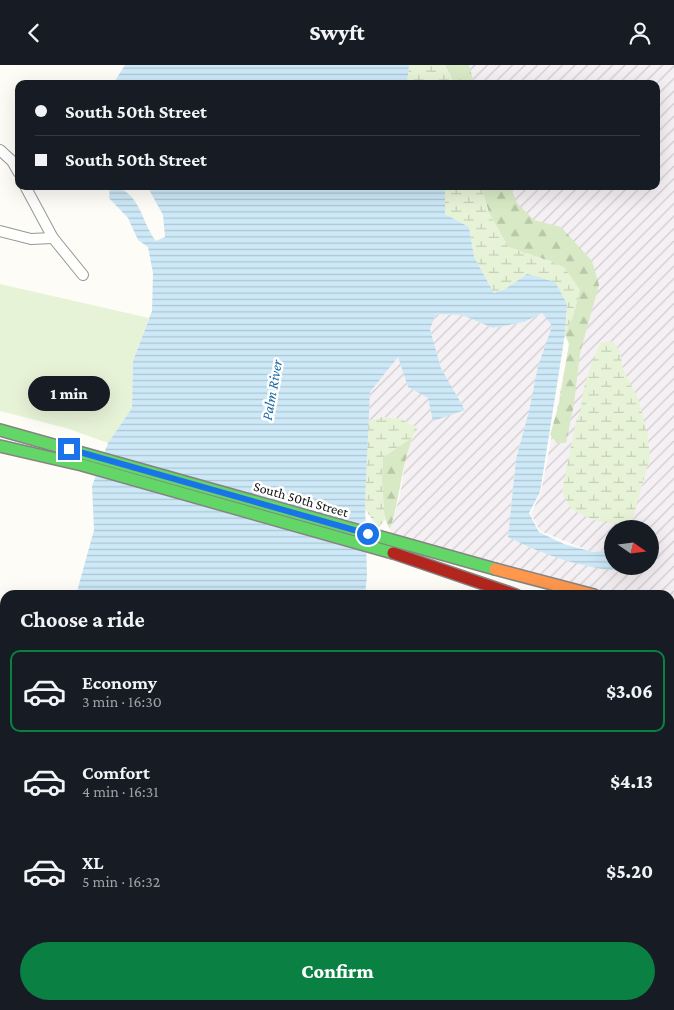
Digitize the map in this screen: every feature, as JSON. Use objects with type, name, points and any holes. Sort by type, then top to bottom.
[{"type":"main road","name":"South 50th Street","points":[[0,430],[406,545],[575,590]]},
{"type":"main road","name":"South 50th Street","points":[[0,446],[82,465],[402,556],[501,590]]},
{"type":"street","points":[[0,150],[15,166]]},
{"type":"street","points":[[27,190],[53,238],[83,275]]},
{"type":"street","points":[[0,231],[31,239],[53,238]]},
{"type":"shaded area","points":[[448,65],[674,65],[674,590],[561,590],[397,548],[390,529],[400,495],[407,451],[418,428],[401,419],[382,417],[368,421],[370,392],[398,356],[408,387],[428,398],[465,410],[441,368],[430,329],[436,314],[462,315],[493,328],[524,322],[542,313],[552,326],[538,366],[529,411],[516,459],[508,537],[604,566],[604,575],[659,575],[659,520],[604,520],[604,550],[592,552],[540,531],[531,514],[541,492],[577,304],[506,239],[485,190],[660,190],[660,80],[452,80]]},
{"type":"green space","points":[[409,65],[445,65],[452,80],[407,80]]},
{"type":"green space","points":[[445,65],[469,65],[473,80],[452,80]]},
{"type":"green space","points":[[445,190],[482,190],[489,213],[508,247],[564,267],[580,290],[574,313],[565,334],[567,304],[527,274],[505,289],[494,293],[474,257],[469,227],[445,214]]},
{"type":"green space","points":[[482,190],[512,190],[517,203],[534,220],[561,227],[592,261],[599,285],[580,353],[574,404],[566,443],[557,443],[550,435],[559,404],[569,344],[565,334],[574,313],[553,262],[508,247],[489,213]]},
{"type":"green space","points":[[0,284],[149,318],[133,361],[132,408],[108,443],[66,428],[0,411]]},
{"type":"green space","points":[[612,341],[620,351],[623,369],[639,401],[648,436],[650,457],[632,520],[604,520],[604,522],[588,518],[575,511],[569,505],[562,491],[584,388],[600,343]]},
{"type":"green space","points":[[382,417],[401,419],[418,428],[413,437],[383,457],[382,479],[385,520],[378,528],[365,509],[365,499],[368,421]]},
{"type":"green space","points":[[413,437],[390,529],[382,503],[383,457]]},
{"type":"water","points":[[125,65],[409,65],[407,80],[116,80]]},
{"type":"water","name":"Palm River","points":[[110,190],[122,190],[128,193],[139,207],[156,241],[165,237],[163,215],[149,190],[445,190],[445,214],[469,227],[474,257],[494,293],[505,289],[527,274],[555,282],[567,304],[565,334],[540,492],[529,513],[539,532],[564,544],[593,552],[604,551],[604,569],[589,567],[562,559],[508,537],[516,459],[529,411],[538,366],[552,326],[542,313],[524,322],[493,328],[462,315],[436,314],[430,329],[441,368],[465,410],[433,421],[428,398],[408,387],[398,357],[370,392],[365,501],[367,576],[366,590],[77,590],[94,530],[92,486],[108,443],[132,408],[133,361],[152,311],[153,273],[148,247],[138,240],[128,218],[109,198]]},
{"type":"traffic: fast","points":[[0,430],[495,569]]},
{"type":"traffic: fast","points":[[0,446],[82,465],[393,553]]},
{"type":"traffic: slow","points":[[495,569],[575,590]]},
{"type":"traffic: jam","points":[[393,553],[501,590]]},
{"type":"route","points":[[69,449],[368,534]]}]
